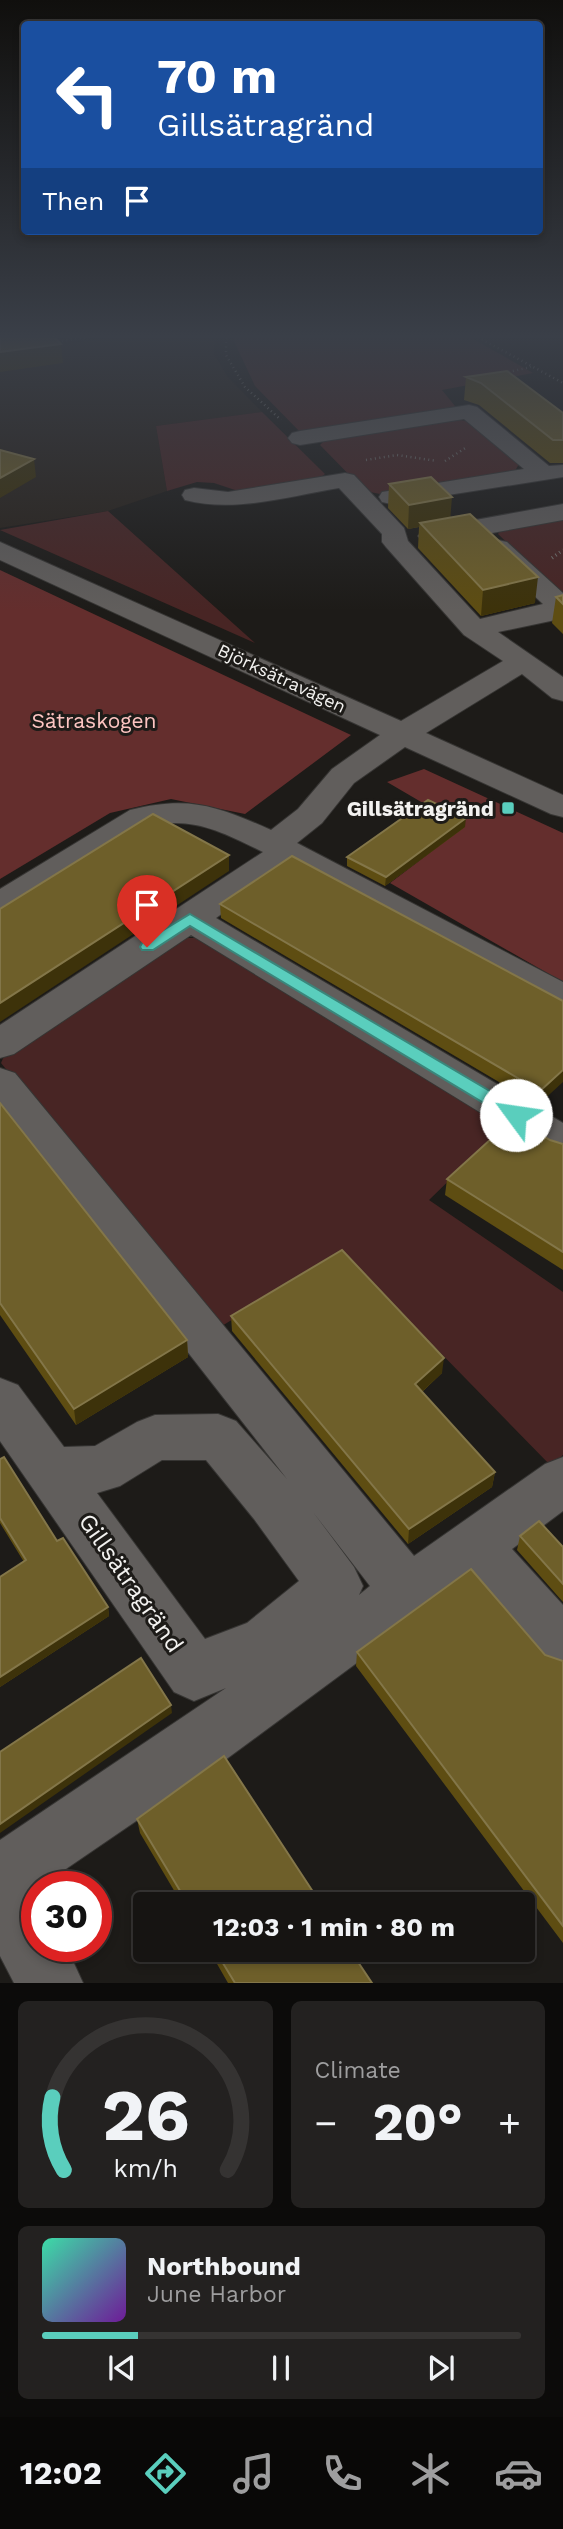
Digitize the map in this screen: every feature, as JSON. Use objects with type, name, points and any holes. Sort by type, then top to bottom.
[{"type":"street","points":[[300,439],[384,426]]},
{"type":"street","points":[[488,426],[553,472]]},
{"type":"street","points":[[300,439],[396,533],[395,542],[474,629],[548,675]]},
{"type":"street","points":[[365,501],[553,472]]},
{"type":"street","points":[[194,495],[228,499],[337,473]]},
{"type":"street","points":[[395,542],[563,512]]},
{"type":"street","points":[[474,629],[550,613],[561,604],[475,528]]},
{"type":"street","name":"Björksätravägen","points":[[0,550],[563,807]]},
{"type":"street","points":[[0,1044],[190,919],[281,847],[343,776],[402,734],[548,675]]},
{"type":"street","points":[[0,905],[142,817],[176,811],[214,817],[281,847],[563,998]]},
{"type":"street","points":[[190,919],[563,1143]]},
{"type":"street","points":[[0,1083],[409,1592]]},
{"type":"street","name":"Gillsätragränd","points":[[0,1400],[194,1672],[266,1644],[335,1586],[273,1502],[218,1437],[155,1438],[102,1469],[51,1471]]},
{"type":"street","points":[[0,1877],[200,1742],[475,1547],[563,1481]]},
{"type":"street","points":[[475,1547],[563,1647]]},
{"type":"street","points":[[0,1891],[50,1983]]},
{"type":"path","points":[[286,426],[300,439]]},
{"type":"path","points":[[337,473],[397,455],[445,462]]},
{"type":"shaded area","points":[[0,426],[159,426],[156,426],[167,491],[108,511],[0,528]]},
{"type":"shaded area","points":[[156,426],[276,426],[325,474],[318,479],[241,492],[214,483],[197,482],[167,491]]},
{"type":"shaded area","points":[[294,426],[360,426],[302,434]]},
{"type":"shaded area","points":[[415,426],[472,426],[520,462],[515,471],[380,494],[365,491],[320,445],[324,441]]},
{"type":"shaded area","points":[[108,511],[255,643],[0,530]]},
{"type":"shaded area","points":[[563,518],[563,592],[558,591],[498,534],[501,529]]},
{"type":"shaded area","points":[[178,938],[197,938],[509,1122],[429,1200],[563,1292],[563,1455],[551,1466],[342,1252],[217,1329],[1,1063],[5,1054]]},
{"type":"green space","name":"Sätraskogen","points":[[0,570],[351,735],[245,814],[171,799],[110,813],[0,879]]},
{"type":"green space","points":[[424,769],[563,833],[563,982],[390,883],[464,827],[387,782]]},
{"type":"building","points":[[535,426],[563,426],[563,440],[553,440]]},
{"type":"building","points":[[0,450],[34,459],[0,478]]},
{"type":"building","points":[[431,477],[452,497],[409,505],[389,484]]},
{"type":"building","points":[[470,514],[538,577],[483,590],[420,523]]},
{"type":"building","points":[[563,595],[563,604],[556,597]]},
{"type":"building","points":[[428,800],[466,818],[386,877],[347,857]]},
{"type":"building","points":[[153,814],[229,855],[0,1003],[0,909]]},
{"type":"building","points":[[292,856],[563,1001],[563,1070],[540,1091],[220,904]]},
{"type":"building","points":[[0,1103],[187,1340],[74,1409],[0,1303]]},
{"type":"building","points":[[517,1120],[550,1140],[563,1144],[563,1252],[447,1179],[491,1139],[495,1141]]},
{"type":"building","points":[[342,1250],[444,1358],[415,1384],[495,1472],[409,1529],[231,1316]]},
{"type":"building","points":[[4,1457],[57,1541],[63,1538],[108,1607],[0,1677],[0,1577],[26,1560],[0,1518],[0,1459]]},
{"type":"building","points":[[539,1521],[563,1547],[563,1584],[520,1536]]},
{"type":"building","points":[[471,1569],[545,1655],[563,1661],[563,1926],[357,1652]]},
{"type":"building","points":[[141,1658],[171,1705],[0,1824],[0,1752]]},
{"type":"building","points":[[224,1756],[313,1892],[181,1892],[137,1819]]},
{"type":"building","points":[[222,1962],[358,1962],[372,1983],[235,1983]]},
{"type":"place","name":"Gillsätragränd","points":[[508,808]]},
{"type":"route","points":[[147,947],[190,919],[516,1115]]}]
